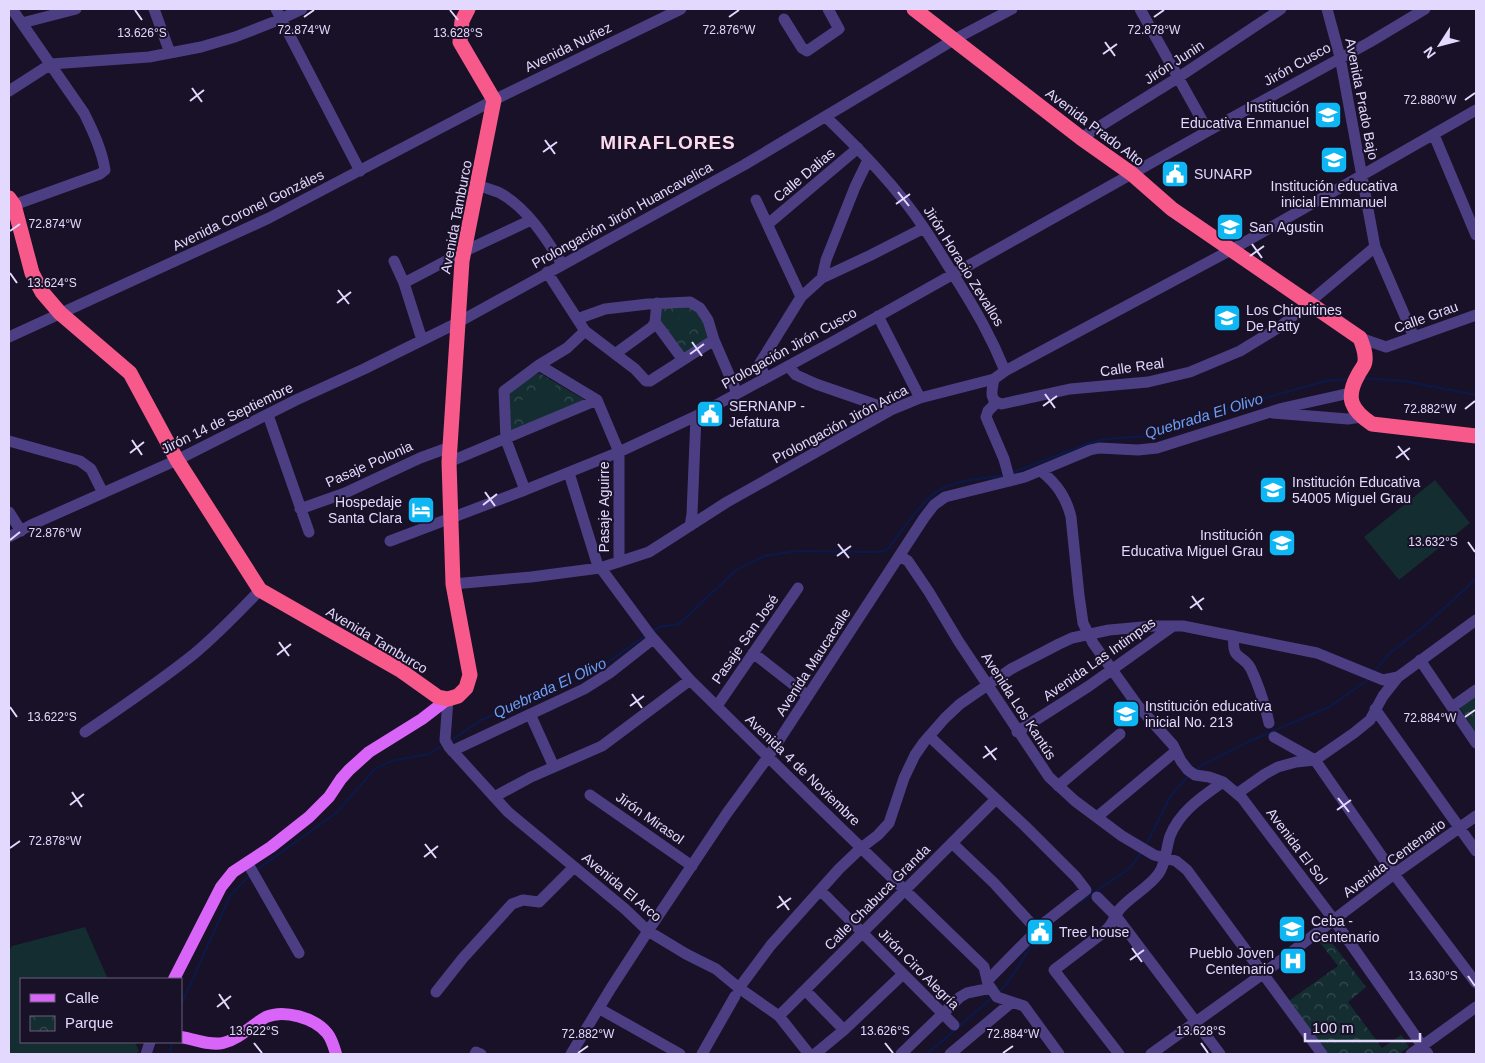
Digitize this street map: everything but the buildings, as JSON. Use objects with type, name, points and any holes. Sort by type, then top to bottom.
[{"type":"highway","points":[[468,9],[462,21],[460,42],[494,100]]},
{"type":"highway","name":"Avenida Prado Alto","points":[[914,9],[1132,174],[1172,209],[1360,338]]},
{"type":"highway","name":"Avenida Tamburco","points":[[11,202],[32,273],[42,292],[60,314],[130,373],[177,460],[260,590],[400,670],[438,697],[448,699],[458,696],[466,688],[470,675],[453,584],[449,462],[463,252],[494,100]]},
{"type":"highway","points":[[1360,338],[1365,351],[1363,367],[1351,389],[1352,403],[1361,417],[1372,424],[1476,436]]},
{"type":"highway","points":[[1361,417],[1374,416],[1476,427]]},
{"type":"main road","points":[[175,978],[221,887],[233,872],[271,847],[309,817],[329,797],[341,779],[363,757],[422,719],[448,699]]},
{"type":"main road","points":[[182,1037],[215,1044],[224,1043],[234,1040],[267,1017],[282,1014],[301,1018],[320,1027],[332,1042],[336,1054]]},
{"type":"street","points":[[11,202],[100,174],[105,170],[93,130],[84,114],[12,9]]},
{"type":"street","points":[[22,23],[76,9]]},
{"type":"street","points":[[154,9],[170,53]]},
{"type":"street","points":[[9,91],[51,64],[149,57],[201,47],[235,37],[278,14],[302,9]]},
{"type":"street","name":"Avenida Nuñez","points":[[494,100],[681,9]]},
{"type":"street","points":[[784,19],[802,48],[807,51],[839,29],[828,9]]},
{"type":"street","name":"Prolongación Jirón Huancavelica","points":[[457,323],[739,167],[955,39],[1012,9]]},
{"type":"street","points":[[1140,9],[1208,131]]},
{"type":"street","name":"Jirón Junin","points":[[1082,138],[1179,78],[1281,9]]},
{"type":"street","name":"Avenida Prado Bajo","points":[[1327,9],[1340,58],[1375,247],[1414,337]]},
{"type":"street","name":"Jirón Cusco","points":[[1132,174],[1370,42],[1425,9]]},
{"type":"street","points":[[278,14],[360,171]]},
{"type":"street","name":"Avenida Coronel Gonzáles","points":[[9,337],[269,218],[494,100]]},
{"type":"street","name":"Prolongación Jirón Arica","points":[[453,584],[600,568],[649,552],[727,502],[891,410],[920,398],[994,379],[1231,250],[1476,110]]},
{"type":"street","name":"Jirón Horacio Zevallos","points":[[826,117],[858,148],[900,195],[924,228],[994,343],[1005,372]]},
{"type":"street","points":[[1434,135],[1476,235]]},
{"type":"street","name":"Calle Dalias","points":[[768,224],[858,148]]},
{"type":"street","points":[[822,278],[830,250],[868,160]]},
{"type":"street","name":"Prologación Jirón Cusco","points":[[390,541],[569,473],[696,416],[1132,174]]},
{"type":"street","points":[[478,185],[500,194],[520,208],[531,220],[562,264]]},
{"type":"street","points":[[756,200],[801,297]]},
{"type":"street","points":[[404,283],[463,252],[531,220]]},
{"type":"street","points":[[765,378],[760,363],[801,297],[822,278],[924,228]]},
{"type":"street","name":"Calle Real","points":[[996,403],[1002,404],[1070,389],[1148,382],[1190,372],[1240,351],[1281,326],[1375,247]]},
{"type":"street","points":[[394,261],[404,283],[422,340]]},
{"type":"street","points":[[547,272],[585,331],[635,369],[646,381],[650,381],[714,340]]},
{"type":"street","points":[[577,319],[605,309],[657,303],[690,302],[700,308],[708,320],[714,340],[737,393]]},
{"type":"street","points":[[615,354],[647,332],[655,322],[657,303]]},
{"type":"street","name":"Calle Grau","points":[[1363,367],[1374,355],[1386,348],[1476,315]]},
{"type":"street","points":[[878,316],[920,398]]},
{"type":"street","points":[[655,322],[683,360]]},
{"type":"street","name":"Jirón 14 de Septiembre","points":[[9,537],[177,460],[296,400],[457,323]]},
{"type":"street","points":[[526,490],[506,440],[504,391],[567,348],[585,331]]},
{"type":"street","name":"Calle Grau","points":[[1360,338],[1386,348]]},
{"type":"street","points":[[538,366],[597,400],[619,452]]},
{"type":"street","points":[[788,366],[796,375],[816,384],[891,410]]},
{"type":"street","points":[[994,379],[991,393],[996,403],[988,411],[986,417],[1004,459],[1009,476]]},
{"type":"street","name":"Avenida Maucacalle","points":[[571,1054],[648,931],[727,813],[768,757],[924,518],[938,501],[952,494],[1009,476],[1041,471],[1100,448],[1146,450],[1351,389]]},
{"type":"street","points":[[449,462],[506,440],[597,400]]},
{"type":"street","points":[[1271,413],[1348,419],[1361,417]]},
{"type":"street","points":[[268,415],[309,532]]},
{"type":"street","points":[[690,526],[696,416]]},
{"type":"street","points":[[9,441],[80,460],[91,469],[103,493]]},
{"type":"street","name":"Pasaje Polonia","points":[[300,509],[450,447]]},
{"type":"street","name":"Pasaje Aguirre","points":[[619,452],[619,562]]},
{"type":"street","points":[[1041,471],[1058,487],[1069,506],[1078,595],[1083,623],[1088,634],[1138,706],[1176,751],[1097,817]]},
{"type":"street","name":"Avenida 4 de Noviembre","points":[[569,473],[597,563],[650,634],[690,680],[984,967],[992,989]]},
{"type":"street","points":[[9,512],[21,531]]},
{"type":"street","name":"Avenida Los Kantús","points":[[900,556],[908,561],[1043,770],[1058,786],[1097,817],[1145,850],[1176,860],[1187,870],[1322,1054]]},
{"type":"street","name":"Pasaje San José","points":[[717,706],[798,588]]},
{"type":"street","points":[[85,732],[175,669],[196,652],[260,590]]},
{"type":"street","points":[[1238,792],[1278,767],[1296,762],[1315,760],[1374,716],[1375,709],[1398,677],[1476,620]]},
{"type":"street","name":"Avenida Las Intimpas","points":[[1018,732],[1089,686],[1173,626]]},
{"type":"street","points":[[702,1054],[737,992],[772,945],[849,859],[878,835],[889,823],[909,766],[929,736],[953,710],[988,685],[1036,655],[1072,638],[1088,634],[1125,628],[1183,626],[1317,653],[1382,680],[1398,677]]},
{"type":"street","points":[[448,699],[448,746],[530,714],[584,689],[611,672],[650,634]]},
{"type":"street","points":[[1234,636],[1234,651],[1250,667],[1269,723]]},
{"type":"street","points":[[753,653],[808,696]]},
{"type":"street","points":[[1420,660],[1476,743]]},
{"type":"street","points":[[494,797],[531,777],[602,746],[690,680]]},
{"type":"street","points":[[1452,707],[1476,690]]},
{"type":"street","points":[[1375,709],[1476,851]]},
{"type":"street","points":[[530,714],[554,767]]},
{"type":"street","points":[[1058,786],[1120,734]]},
{"type":"street","points":[[901,1054],[960,997],[992,989],[1037,930],[1066,904],[1086,890],[1066,867],[929,736]]},
{"type":"street","points":[[1274,738],[1315,760],[1394,874],[1476,983]]},
{"type":"street","name":"Avenida El Arco","points":[[448,746],[508,812],[625,909],[648,931],[686,954],[716,969],[737,992],[779,1016],[809,1054]]},
{"type":"street","name":"Avenida El Sol","points":[[1176,751],[1191,772],[1223,782],[1238,792],[1334,920],[1425,1050]]},
{"type":"street","points":[[1119,1054],[1054,970],[1112,925],[1116,916],[1125,905],[1159,873],[1173,829],[1184,813],[1223,782]]},
{"type":"street","name":"Jirón Mirasol","points":[[590,795],[692,866]]},
{"type":"street","name":"Calle Chabuca Granda","points":[[779,1016],[996,799]]},
{"type":"street","name":"Avenida Centenario","points":[[1152,1054],[1264,973],[1394,874],[1476,816]]},
{"type":"street","points":[[952,843],[994,883],[1037,930]]},
{"type":"street","points":[[247,862],[299,953]]},
{"type":"street","points":[[436,992],[462,958],[512,904],[523,900],[539,902],[574,867]]},
{"type":"street","name":"Jirón Ciro Alegría","points":[[821,890],[902,975],[954,1025]]},
{"type":"street","points":[[1097,897],[1116,916],[1220,1054]]},
{"type":"street","points":[[815,1054],[844,1030],[902,975]]},
{"type":"street","points":[[992,989],[1012,1002],[1024,1006],[1053,1052]]},
{"type":"street","points":[[805,990],[844,1030]]},
{"type":"street","points":[[950,1054],[1012,1002]]},
{"type":"street","points":[[1411,1054],[1425,1050],[1476,1008]]},
{"type":"street","points":[[600,1009],[680,1054]]},
{"type":"green space","points":[[683,304],[700,310],[708,338],[686,354],[681,353],[659,324],[661,308]]},
{"type":"green space","points":[[689,313],[697,327],[675,340],[667,326]]},
{"type":"green space","points":[[539,373],[585,400],[508,434],[504,392]]},
{"type":"green space","points":[[555,385],[565,410],[528,425],[518,402]]},
{"type":"green space","points":[[1435,480],[1470,523],[1399,580],[1364,537]]},
{"type":"green space","points":[[1476,696],[1476,740],[1468,728],[1470,723],[1460,708]]},
{"type":"green space","points":[[85,927],[108,978],[20,978],[20,1043],[135,1043],[139,1051],[137,1054],[9,1054],[9,951],[12,946]]},
{"type":"green space","points":[[1326,935],[1366,987],[1348,1002],[1382,1048],[1401,1035],[1409,1047],[1399,1054],[1326,1054],[1287,1002],[1338,966],[1318,940]]},
{"type":"waterway","name":"Quebrada El Olivo","points":[[1362,378],[1404,381],[1476,395]]},
{"type":"waterway","name":"Quebrada El Olivo","points":[[1012,473],[1089,443],[1106,439],[1149,436],[1239,405],[1326,381],[1349,379]]},
{"type":"waterway","name":"Quebrada El Olivo","points":[[653,631],[659,627],[679,624],[736,570],[764,556],[797,551],[877,552],[887,550],[913,516],[936,492],[958,483],[1004,475]]},
{"type":"waterway","points":[[1373,673],[1389,654],[1428,623],[1476,579]]},
{"type":"waterway","name":"Quebrada El Olivo","points":[[450,741],[483,719],[518,706],[544,689],[604,665],[646,635]]},
{"type":"waterway","points":[[1195,771],[1202,765],[1248,742],[1329,707],[1370,677]]},
{"type":"waterway","name":"Quebrada El Olivo","points":[[255,871],[336,813],[375,769],[391,761],[428,754],[443,745]]},
{"type":"waterway","points":[[1146,845],[1170,797],[1188,776]]},
{"type":"waterway","points":[[1081,901],[1129,869],[1142,852]]},
{"type":"waterway","name":"Quebrada El Olivo","points":[[182,1003],[230,896],[251,874]]},
{"type":"waterway","points":[[998,993],[1009,980],[1038,936]]},
{"type":"waterway","points":[[927,1054],[992,998]]},
{"type":"waterway","name":"Quebrada El Olivo","points":[[170,1054],[172,1043]]},
{"type":"place","name":"Institución Educativa Enmanuel","points":[[1328,115]]},
{"type":"place","name":"Institución educativa inicial Emmanuel","points":[[1334,160]]},
{"type":"place","name":"SUNARP","points":[[1175,174]]},
{"type":"place","name":"San Agustin","points":[[1230,227]]},
{"type":"place","name":"Los Chiquitines De Patty","points":[[1227,318]]},
{"type":"place","name":"SERNANP - Jefatura","points":[[710,414]]},
{"type":"place","name":"Institución Educativa 54005 Miguel Grau","points":[[1273,490]]},
{"type":"place","name":"Hospedaje Santa Clara","points":[[421,510]]},
{"type":"place","name":"Institución Educativa Miguel Grau","points":[[1282,543]]},
{"type":"place","name":"Institución educativa inicial No. 213","points":[[1126,714]]},
{"type":"place","name":"Ceba - Centenario","points":[[1292,929]]},
{"type":"place","name":"Tree house","points":[[1040,932]]},
{"type":"place","name":"Pueblo Joven Centenario","points":[[1293,961]]},
{"type":"district","name":"MIRAFLORES","points":[[668,142]]}]
